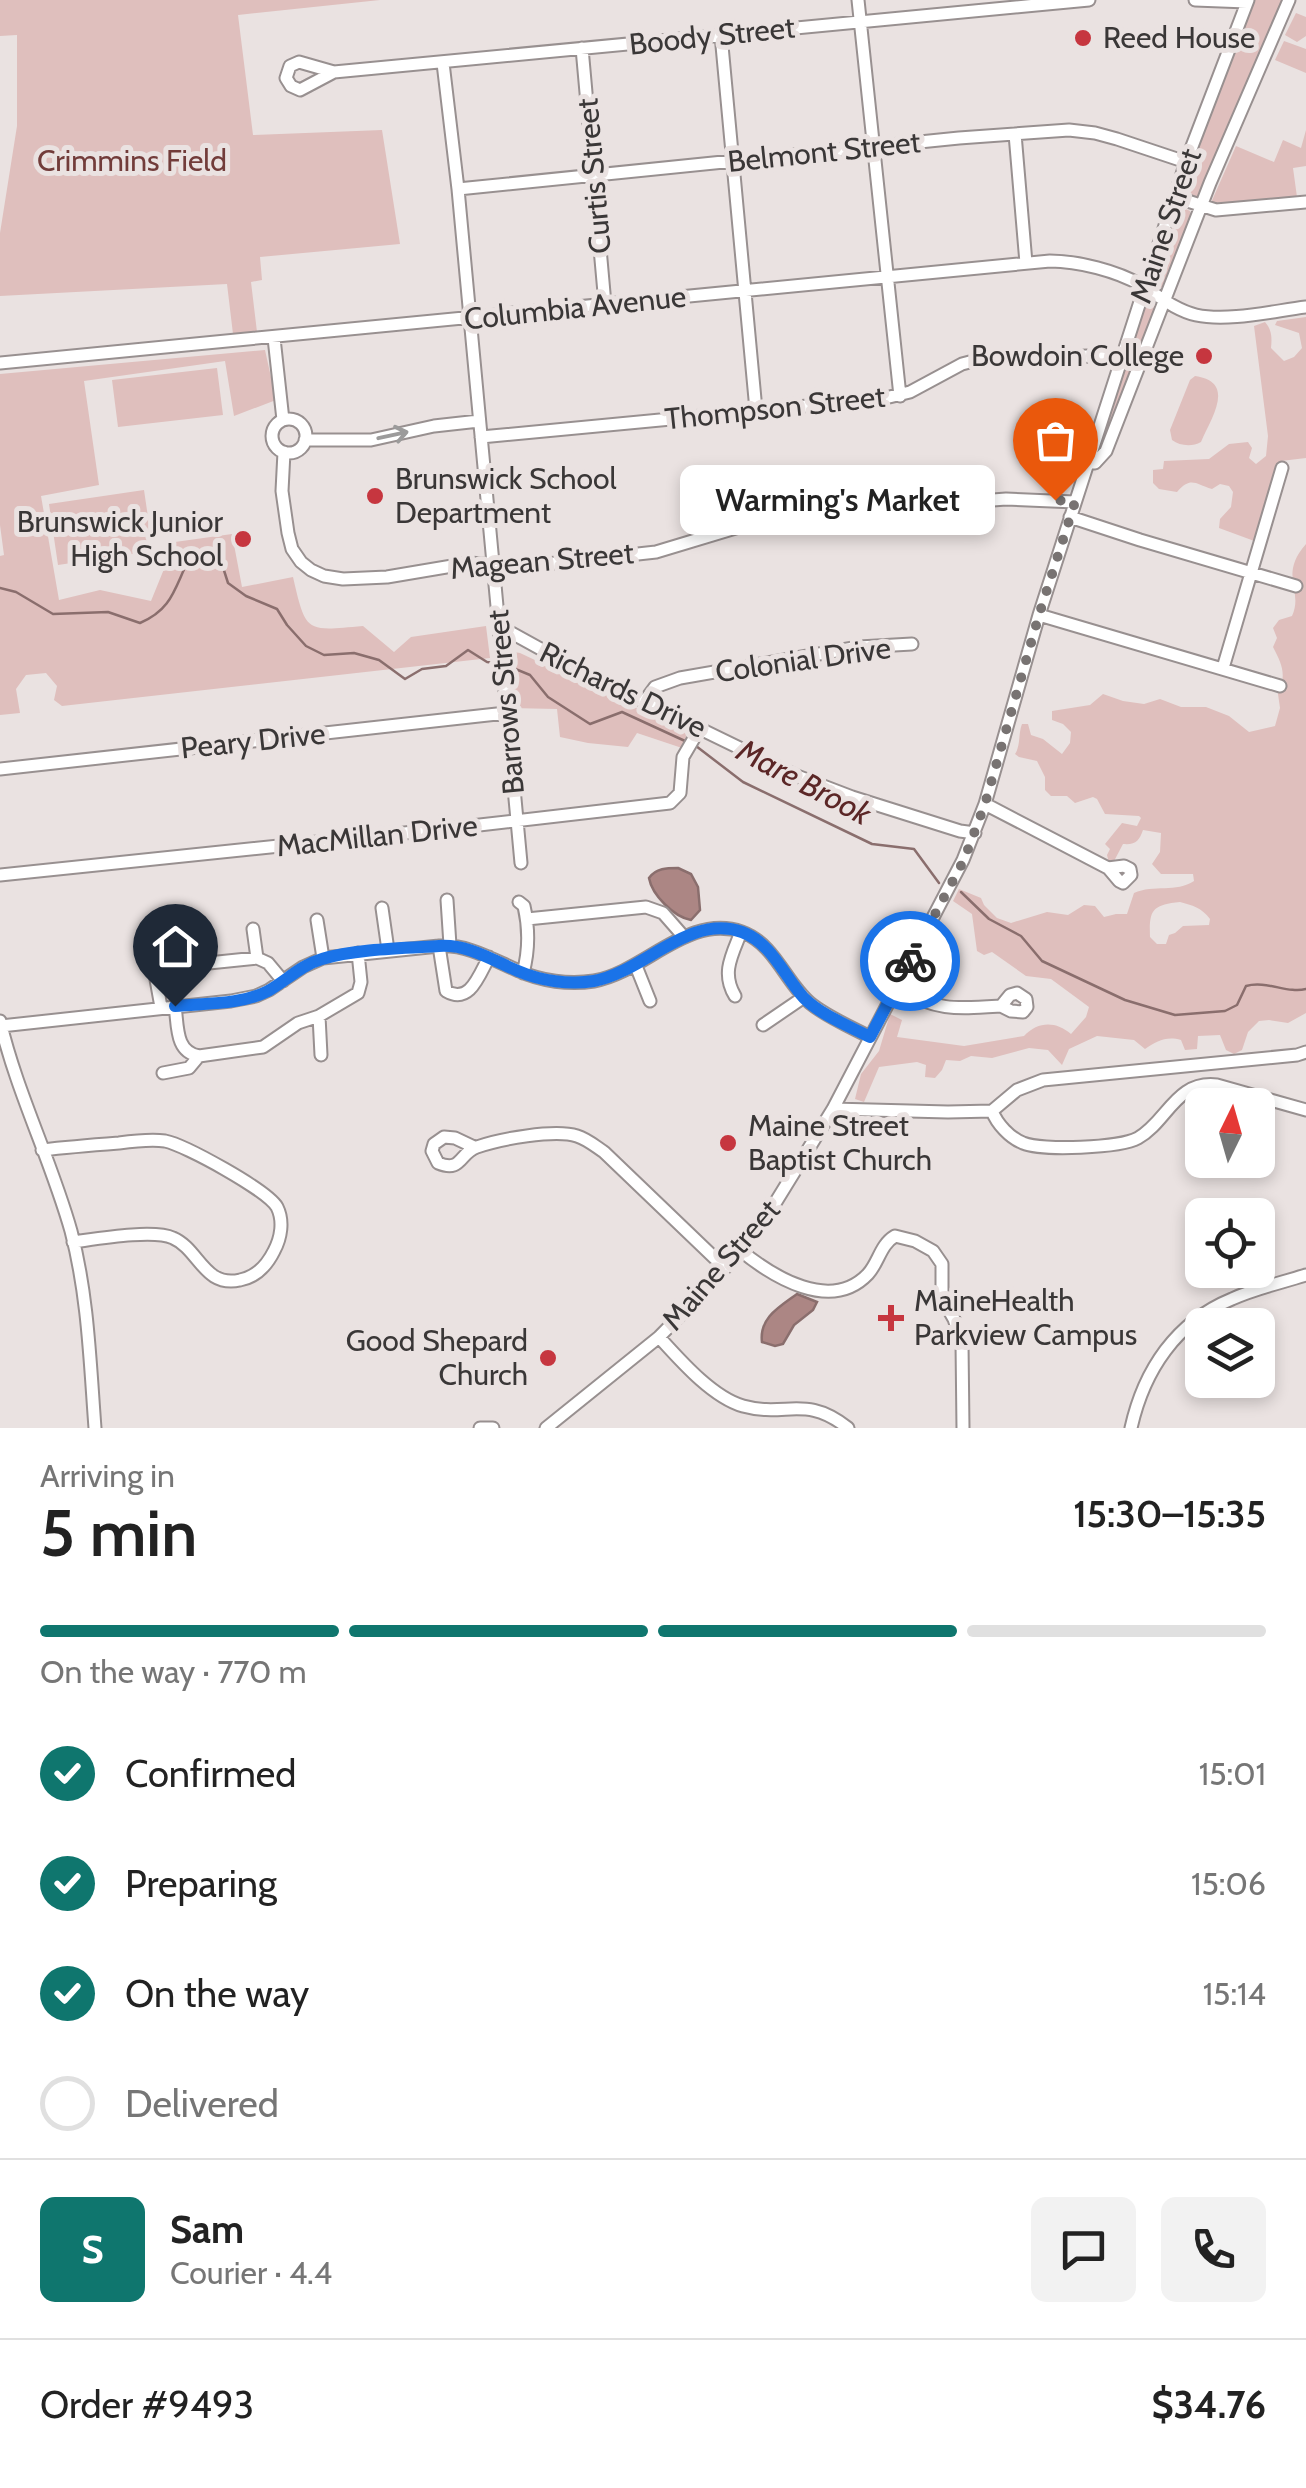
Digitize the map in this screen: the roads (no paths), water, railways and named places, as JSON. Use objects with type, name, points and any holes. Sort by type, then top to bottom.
[{"type":"street","points":[[858,0],[900,396]]},
{"type":"street","name":"Boody Street","points":[[334,72],[1089,0]]},
{"type":"street","points":[[1196,0],[1247,1]]},
{"type":"street","points":[[1088,462],[1095,462],[1106,451],[1201,206],[1289,0]]},
{"type":"street","name":"Maine Street","points":[[546,1428],[659,1337],[740,1250],[787,1186],[833,1110],[964,860],[985,804],[1039,615],[1144,288],[1186,162],[1247,1]]},
{"type":"street","points":[[721,35],[756,410]]},
{"type":"street","name":"Curtis Street","points":[[582,48],[605,304]]},
{"type":"street","name":"Barrows Street","points":[[444,63],[521,863]]},
{"type":"street","name":"Belmont Street","points":[[458,189],[1070,130],[1096,133],[1186,162]]},
{"type":"street","points":[[1016,134],[1026,263]]},
{"type":"street","points":[[1174,197],[1222,210],[1306,202]]},
{"type":"street","name":"Columbia Avenue","points":[[0,363],[1050,261],[1077,262],[1136,283],[1192,314],[1211,316],[1306,306]]},
{"type":"street","name":"Magean Street","points":[[274,338],[283,420],[274,428],[272,437],[284,452],[282,491],[290,541],[296,556],[312,570],[330,577],[388,577],[470,564],[520,567],[656,552],[772,517],[1006,499],[1075,502]]},
{"type":"street","name":"Thompson Street","points":[[481,436],[900,396],[962,364],[981,359],[1122,359]]},
{"type":"street","points":[[283,420],[300,424],[305,432],[305,440],[297,451],[284,452]]},
{"type":"street","points":[[305,440],[371,440],[480,421]]},
{"type":"street","points":[[1223,668],[1282,468]]},
{"type":"street","points":[[1070,517],[1296,586]]},
{"type":"street","points":[[1039,615],[1280,686]]},
{"type":"street","name":"Richards Drive","points":[[498,626],[815,784],[974,833]]},
{"type":"street","name":"Colonial Drive","points":[[644,702],[655,687],[680,678],[845,649],[912,644]]},
{"type":"street","name":"Peary Drive","points":[[0,770],[506,713]]},
{"type":"street","name":"MacMillan Drive","points":[[0,875],[670,803],[680,792],[680,766],[700,728]]},
{"type":"street","points":[[985,804],[1108,868]]},
{"type":"street","points":[[447,900],[443,984],[446,992],[464,995],[489,957]]},
{"type":"street","points":[[519,902],[527,919],[523,973]]},
{"type":"street","points":[[527,919],[646,907],[662,914],[684,937]]},
{"type":"street","points":[[382,908],[388,950]]},
{"type":"street","points":[[317,920],[323,958]]},
{"type":"street","points":[[185,926],[192,964]]},
{"type":"street","points":[[95,1428],[86,1314],[74,1242],[6,1062],[1,1023],[231,1001],[256,996],[323,958],[444,945],[489,957],[544,979],[578,982],[611,976],[684,937],[717,928],[741,932],[763,944],[804,997],[818,1009],[870,1037]]},
{"type":"street","points":[[253,929],[256,958]]},
{"type":"street","points":[[735,996],[728,984],[727,971],[741,932]]},
{"type":"street","points":[[175,1006],[185,1052],[199,1056],[263,1048],[298,1023],[358,994],[358,953]]},
{"type":"street","points":[[161,1007],[156,970],[256,958],[268,963],[283,980]]},
{"type":"street","points":[[636,966],[650,1001]]},
{"type":"street","points":[[896,988],[944,1008],[1000,1006]]},
{"type":"street","points":[[763,1025],[804,997]]},
{"type":"street","points":[[319,1016],[322,1055]]},
{"type":"street","points":[[833,1110],[992,1111],[1017,1090],[1043,1080],[1306,1052]]},
{"type":"street","points":[[163,1073],[190,1068],[199,1056]]},
{"type":"street","points":[[992,1111],[1000,1125],[1021,1142],[1078,1146],[1135,1140],[1178,1097],[1203,1084],[1305,1106]]},
{"type":"street","points":[[474,1147],[550,1133],[582,1137],[604,1152],[725,1268]]},
{"type":"street","points":[[42,1150],[145,1140],[170,1143],[258,1189],[274,1203],[280,1217],[281,1234],[271,1257],[256,1273],[238,1281],[208,1274],[184,1246],[166,1235],[74,1242]]},
{"type":"street","points":[[740,1250],[788,1282],[825,1292],[862,1280],[888,1240],[895,1236],[933,1251],[942,1264],[942,1298],[962,1342],[963,1428]]},
{"type":"street","points":[[1131,1428],[1147,1379],[1184,1328],[1232,1298],[1306,1275]]},
{"type":"street","points":[[659,1337],[730,1401],[760,1409],[817,1410],[830,1414],[848,1428]]},
{"type":"street","points":[[480,1428],[493,1428]]},
{"type":"waterway","name":"Mare Brook","points":[[0,588],[16,592],[53,614],[108,612],[140,623],[165,605],[187,563],[209,552],[221,561],[228,583],[246,596],[277,609],[306,646],[324,655],[354,653],[379,660],[405,679],[422,669],[446,666],[468,650],[495,663]]},
{"type":"waterway","name":"Mare Brook","points":[[508,666],[530,675],[548,697],[590,724],[622,712],[685,741]]},
{"type":"waterway","name":"Mare Brook","points":[[696,746],[743,782],[872,844],[914,849],[939,883]]},
{"type":"waterway","name":"Mare Brook","points":[[961,892],[989,919],[1021,936],[1042,961],[1125,1000],[1175,1015],[1225,1011],[1237,1005],[1246,986],[1306,989]]},
{"type":"place","name":"Reed House","points":[[1083,38]]},
{"type":"place","name":"Bowdoin College","points":[[1204,356]]},
{"type":"place","name":"Brunswick School Department","points":[[375,496]]},
{"type":"place","name":"Warming's Market","points":[[1055,500]]},
{"type":"place","name":"Brunswick Junior High School","points":[[243,539]]},
{"type":"place","name":"Maine Street Baptist Church","points":[[728,1143]]},
{"type":"place","name":"MaineHealth Parkview Campus","points":[[891,1318]]},
{"type":"place","name":"Good Shepard Church","points":[[548,1358]]},
{"type":"park label","name":"Crimmins Field","points":[[132,161]]}]
